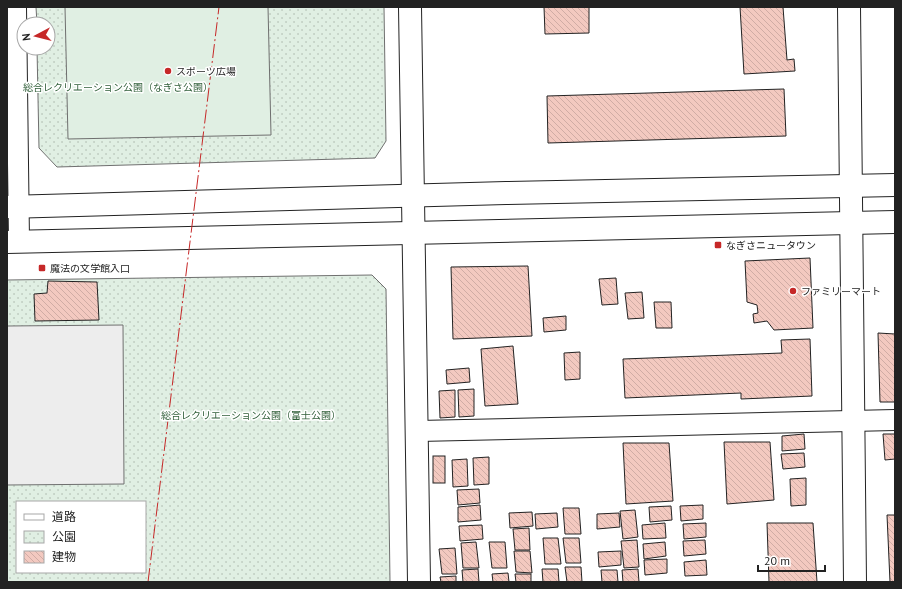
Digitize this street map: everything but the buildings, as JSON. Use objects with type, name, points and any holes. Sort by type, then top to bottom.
[{"type":"street","points":[[16,7],[13,242],[895,222]]},
{"type":"street","points":[[410,7],[412,232],[418,431],[419,582]]},
{"type":"street","points":[[849,7],[855,582]]},
{"type":"street","points":[[13,207],[895,185]]},
{"type":"street","points":[[418,431],[895,420]]},
{"type":"green space","name":"総合レクリエーション公園（なぎさ公園）","points":[[36,7],[384,7],[386,141],[375,158],[57,167],[39,148],[37,56],[56,56],[56,16],[37,16]]},
{"type":"green space","name":"スポーツ広場","points":[[65,7],[268,7],[271,135],[68,139]]},
{"type":"green space","name":"総合レクリエーション公園（富士公園）","points":[[372,275],[386,289],[390,582],[7,582],[7,280]]},
{"type":"shaded area","points":[[123,325],[124,484],[7,485],[7,326]]},
{"type":"power","points":[[148,582],[219,7]]},
{"type":"place","name":"スポーツ広場","points":[[168,71]]},
{"type":"place","name":"なぎさニュータウン","points":[[718,245]]},
{"type":"place","name":"魔法の文学館入口","points":[[42,268]]},
{"type":"place","name":"ファミリーマート","points":[[793,291]]}]
